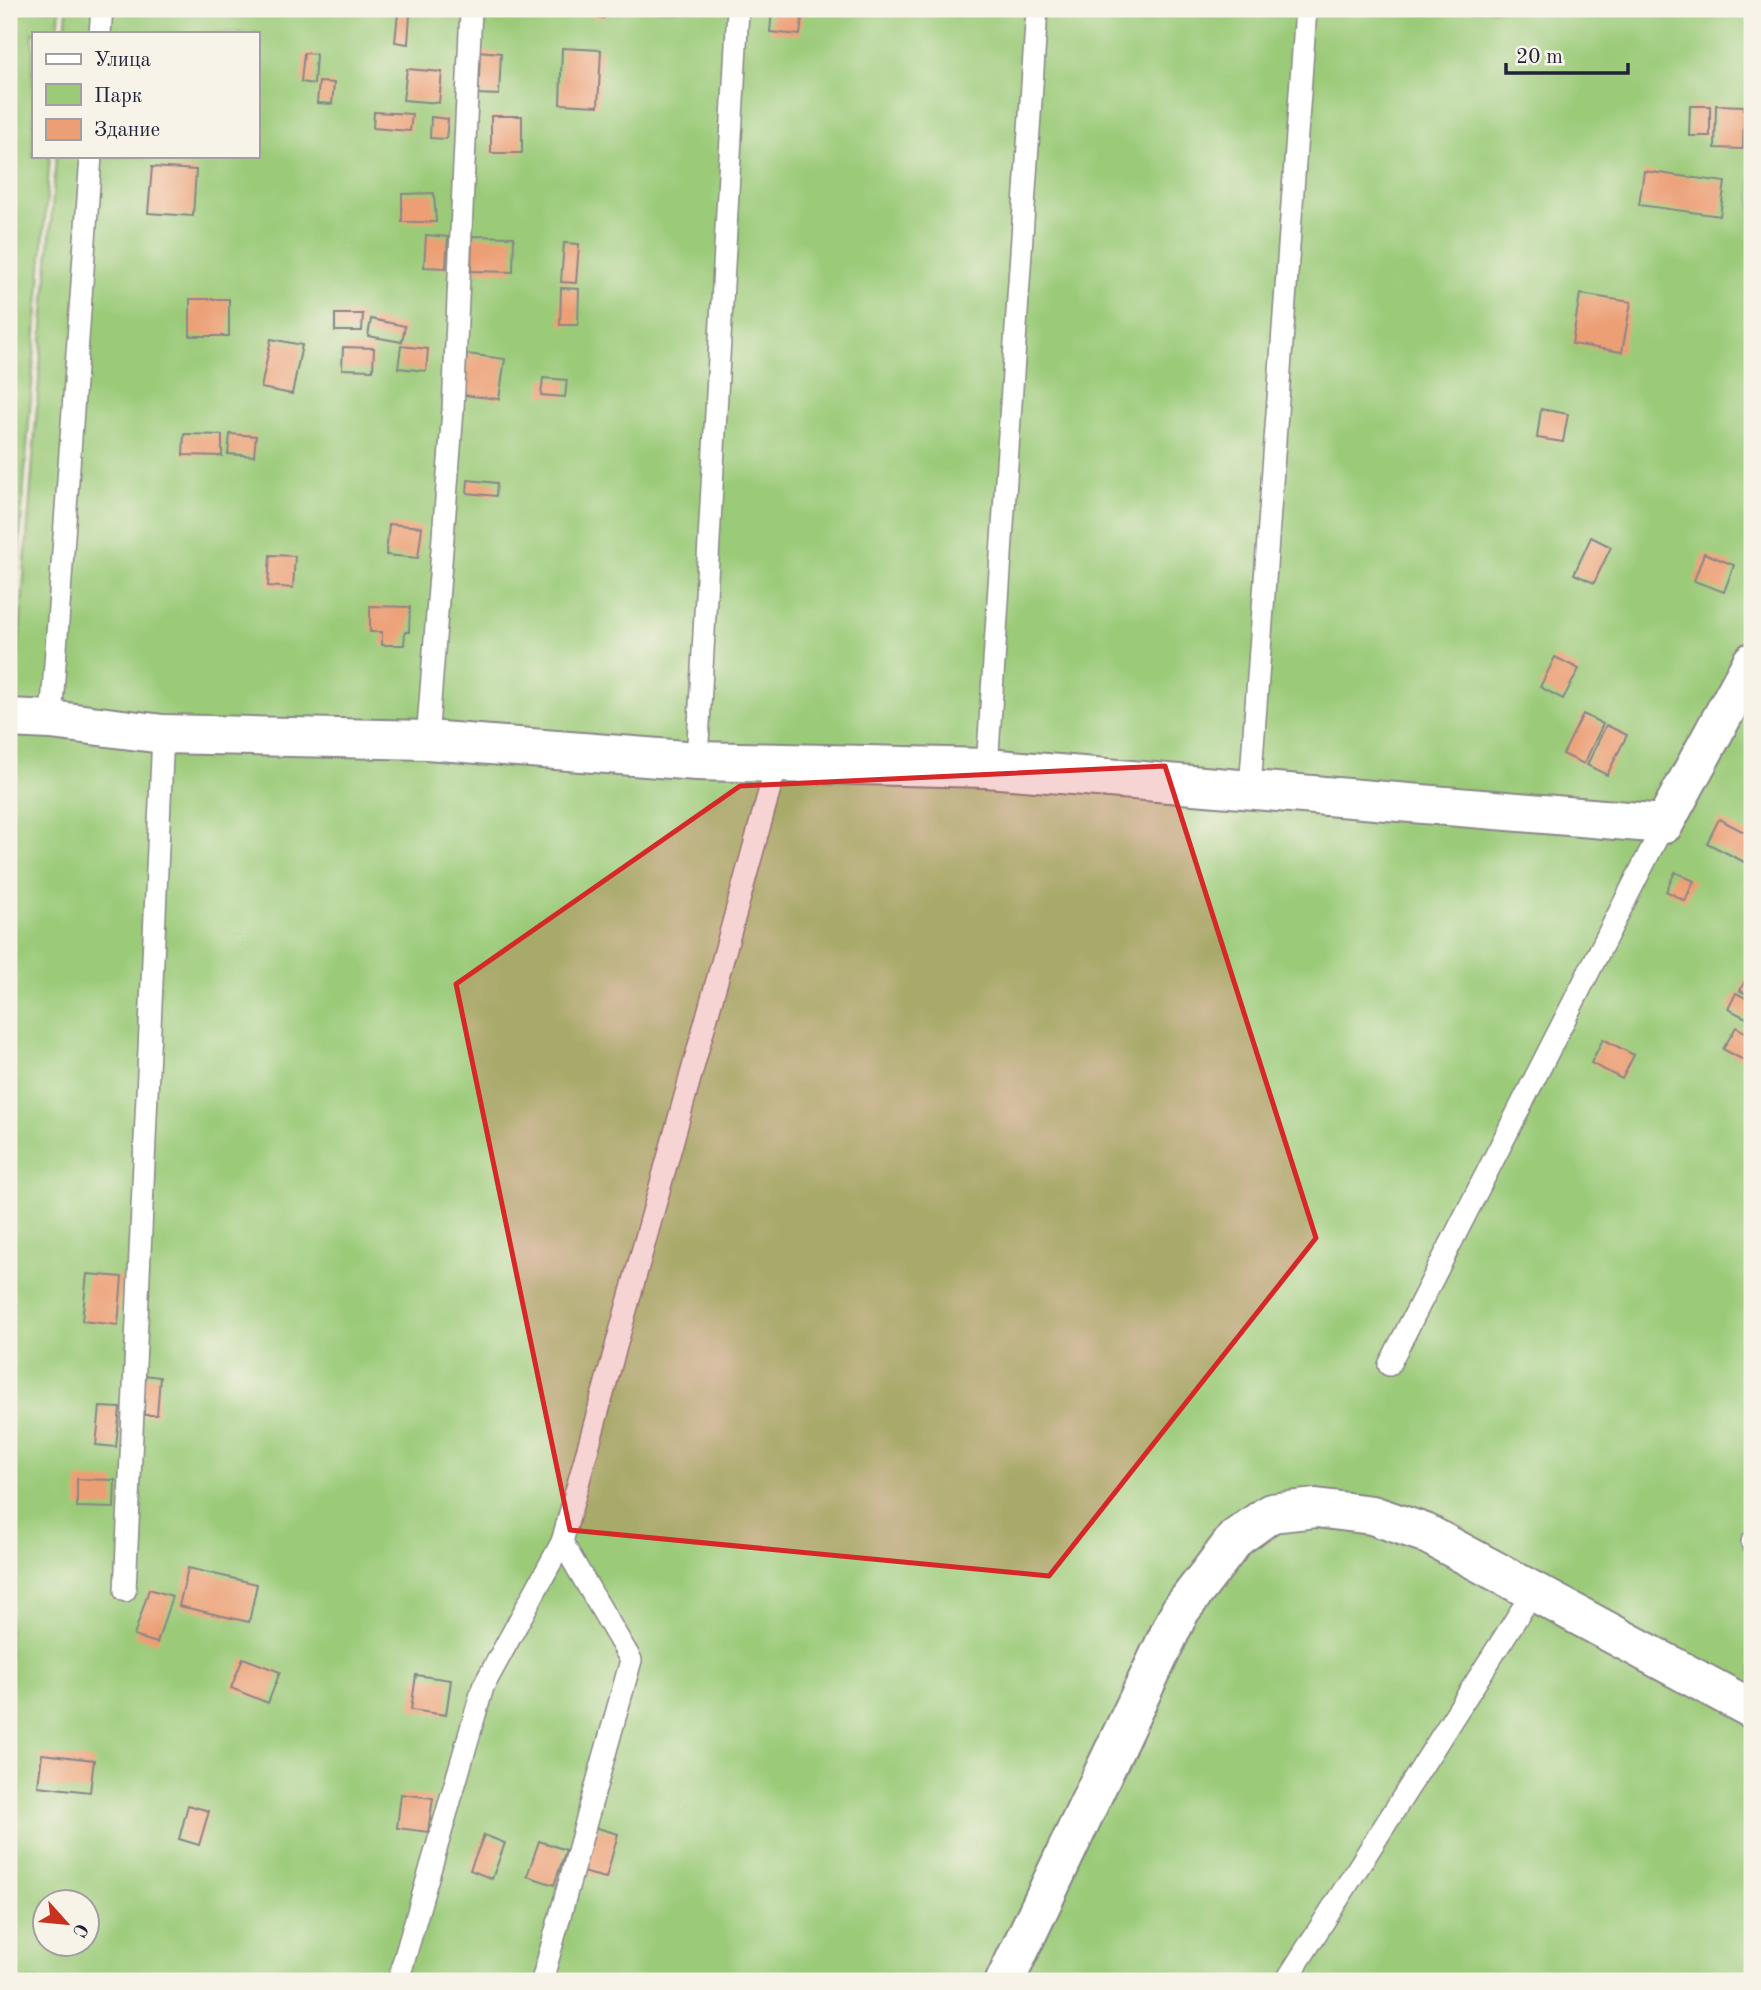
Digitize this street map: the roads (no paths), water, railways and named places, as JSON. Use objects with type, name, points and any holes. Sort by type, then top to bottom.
[{"type":"street","points":[[9,718],[51,720],[163,734],[427,740],[697,761],[987,768],[1664,824],[1752,662]]},
{"type":"street","points":[[1005,1981],[1180,1611],[1236,1538],[1271,1513],[1316,1508],[1371,1515],[1425,1533],[1752,1709]]},
{"type":"lane","points":[[100,32],[102,9]]},
{"type":"lane","points":[[427,740],[453,410],[471,9]]},
{"type":"lane","points":[[697,761],[738,9]]},
{"type":"lane","points":[[987,768],[1037,9]]},
{"type":"lane","points":[[1250,789],[1306,9]]},
{"type":"lane","points":[[51,720],[91,158]]},
{"type":"lane","points":[[125,1591],[163,734]]},
{"type":"lane","points":[[398,1981],[483,1687],[562,1542],[777,763]]},
{"type":"lane","points":[[1389,1365],[1664,824]]},
{"type":"lane","points":[[542,1981],[631,1660],[562,1542]]},
{"type":"lane","points":[[1286,1981],[1533,1592]]}]
